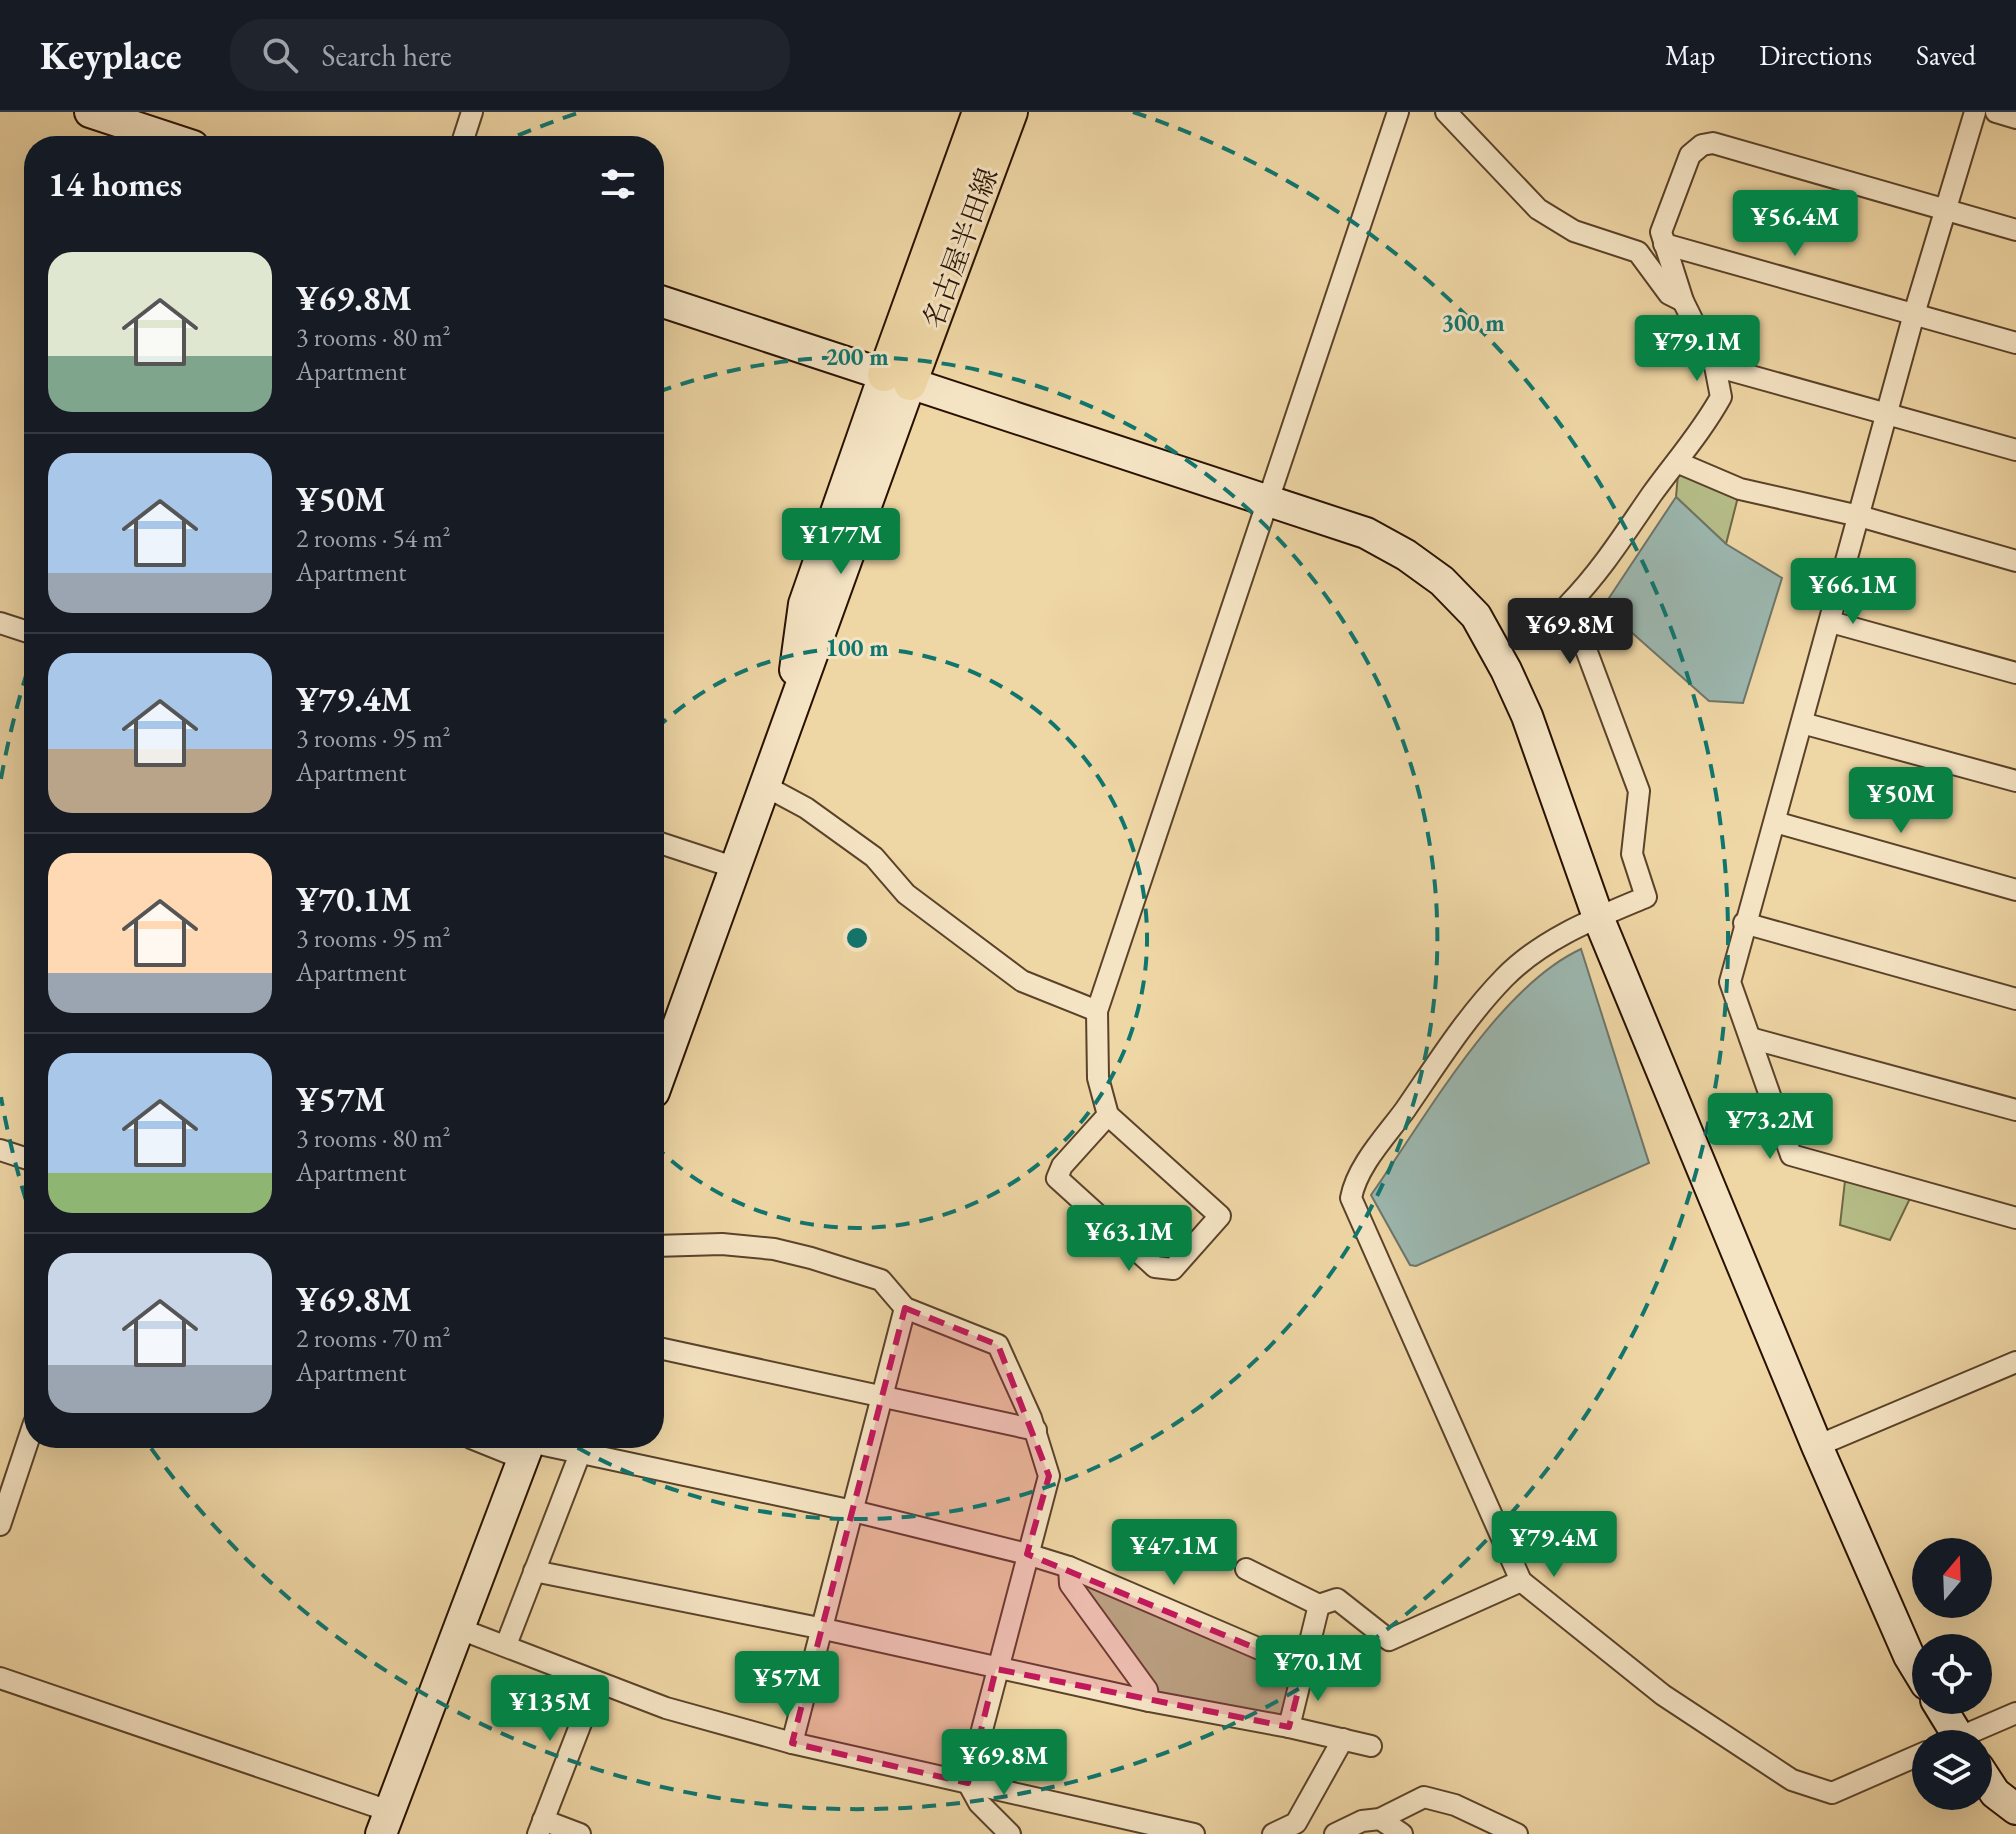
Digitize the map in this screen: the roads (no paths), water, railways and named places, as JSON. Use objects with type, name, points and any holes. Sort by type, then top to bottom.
[{"type":"main road","name":"名古屋半田線","points":[[897,380],[979,112]]},
{"type":"main road","name":"名古屋半田線","points":[[897,380],[1011,112]]},
{"type":"street","points":[[90,112],[163,136]]},
{"type":"street","points":[[464,136],[472,112]]},
{"type":"street","points":[[1108,1115],[1062,1166],[1057,1178],[1155,1267],[1173,1269],[1220,1216],[1108,1115],[1098,1078],[1097,1011],[1398,112]]},
{"type":"street","points":[[1446,112],[1538,209],[1574,231],[1638,252],[1669,294],[1683,301]]},
{"type":"street","points":[[1975,112],[1914,314],[1730,982],[1791,1155],[2016,1218]]},
{"type":"street","points":[[1996,112],[2016,118]]},
{"type":"street","points":[[1912,1758],[1832,1793],[1792,1780],[1663,1695],[1521,1581],[1351,1198],[1354,1184],[1383,1141],[1472,1015],[1505,976],[1570,930],[1646,897],[1632,854],[1639,791],[1569,604],[1597,576],[1653,493],[1679,463],[1721,397],[1715,366],[1683,301],[1661,232],[1690,155],[1702,145],[1713,143],[2016,230]]},
{"type":"street","points":[[1664,244],[2016,343]]},
{"type":"street","points":[[664,302],[1366,533],[1406,555],[1442,581],[1476,616],[1527,716],[1598,917],[1817,1446],[1912,1661]]},
{"type":"street","points":[[1715,366],[2016,450]]},
{"type":"street","points":[[664,1065],[770,778],[897,380]]},
{"type":"street","points":[[1679,463],[1740,489],[1859,516],[2016,561]]},
{"type":"street","points":[[1831,622],[2016,673]]},
{"type":"street","points":[[0,623],[24,631]]},
{"type":"street","points":[[1802,723],[2016,781]]},
{"type":"street","points":[[770,778],[874,857],[906,894],[1022,981],[1097,1011]]},
{"type":"street","points":[[1775,822],[2016,890]]},
{"type":"street","points":[[664,844],[736,868]]},
{"type":"street","points":[[1744,923],[2016,999]]},
{"type":"street","points":[[1750,1038],[2016,1110]]},
{"type":"street","points":[[0,1150],[24,1158]]},
{"type":"street","points":[[664,1246],[722,1244],[774,1249],[811,1258],[881,1280],[905,1308],[998,1345],[1036,1430],[1049,1476],[968,1783],[979,1803],[1010,1834]]},
{"type":"street","points":[[792,1743],[905,1308]]},
{"type":"street","points":[[664,1349],[1036,1430]]},
{"type":"street","points":[[1817,1446],[2016,1362]]},
{"type":"street","points":[[0,1525],[26,1448]]},
{"type":"street","points":[[0,1678],[385,1822],[527,1448]]},
{"type":"street","points":[[506,1645],[581,1448]]},
{"type":"street","points":[[585,1448],[591,1453],[853,1511],[1027,1554],[1069,1567],[1304,1668]]},
{"type":"street","points":[[1069,1567],[1070,1584],[1147,1690],[1149,1701]]},
{"type":"street","points":[[1246,1569],[1319,1605],[1337,1599],[1389,1640],[1521,1581]]},
{"type":"street","points":[[534,1571],[824,1629],[996,1669],[1371,1746]]},
{"type":"street","points":[[1289,1727],[1319,1605]]},
{"type":"street","points":[[460,1629],[666,1708],[792,1743],[1194,1834]]},
{"type":"street","points":[[580,1834],[540,1827],[597,1682]]},
{"type":"street","points":[[1980,1730],[2016,1713]]},
{"type":"street","points":[[1273,1834],[1296,1823],[1343,1739]]},
{"type":"street","points":[[1992,1788],[2016,1809]]},
{"type":"street","points":[[1335,1834],[1362,1821],[1380,1819],[1424,1797],[1455,1805],[1517,1834]]},
{"type":"street","points":[[1380,1819],[1402,1834]]},
{"type":"water","points":[[1676,497],[1726,544],[1782,578],[1743,703],[1709,701],[1603,607]]},
{"type":"water","points":[[1581,949],[1649,1163],[1416,1266],[1410,1265],[1371,1195],[1439,1094],[1492,1024],[1520,993],[1550,968]]}]
